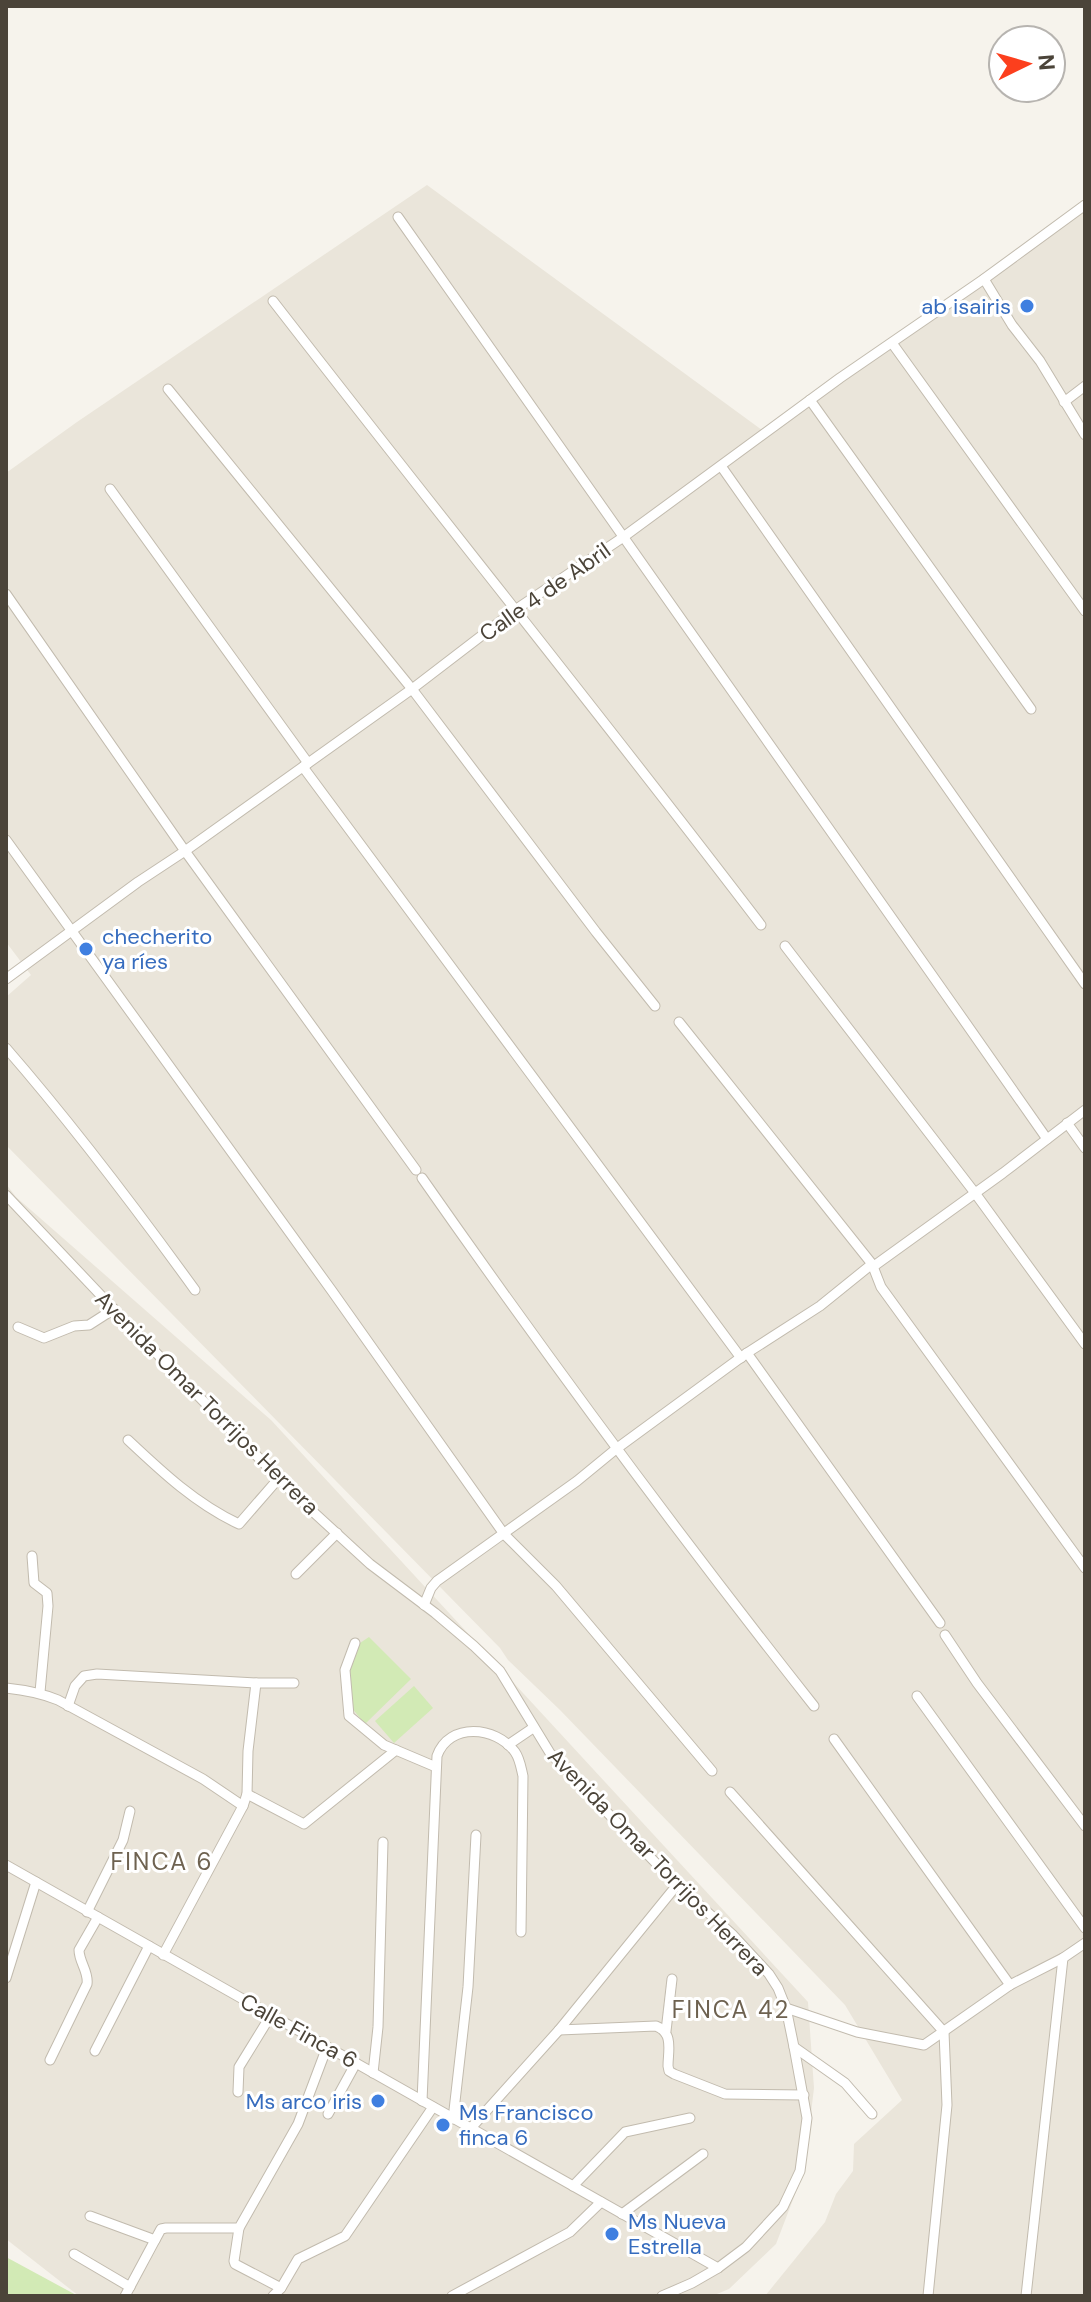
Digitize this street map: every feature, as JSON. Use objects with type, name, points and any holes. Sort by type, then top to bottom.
[{"type":"street","name":"Calle 4 de Abril","points":[[6,979],[412,689],[515,610],[622,538],[810,400],[1085,206]]},
{"type":"street","points":[[398,217],[1047,1139]]},
{"type":"street","points":[[984,279],[1012,325],[1040,361],[1085,435]]},
{"type":"street","points":[[273,301],[761,925]]},
{"type":"street","points":[[892,343],[1085,611]]},
{"type":"street","points":[[1064,402],[1085,386]]},
{"type":"street","points":[[168,389],[412,689],[655,1006]]},
{"type":"street","points":[[810,400],[1031,709]]},
{"type":"street","points":[[721,466],[1085,984]]},
{"type":"street","points":[[110,489],[305,765],[940,1623]]},
{"type":"street","points":[[6,594],[185,851],[616,1449],[814,1706]]},
{"type":"street","points":[[6,840],[504,1534],[556,1586],[712,1771]]},
{"type":"street","points":[[785,946],[975,1193],[1085,1344]]},
{"type":"street","points":[[679,1022],[872,1264],[881,1287],[1085,1568]]},
{"type":"street","points":[[6,1048],[118,1185],[195,1290]]},
{"type":"street","points":[[424,1605],[437,1581],[744,1356],[820,1306],[872,1264],[874,1266],[975,1193],[1085,1110]]},
{"type":"street","points":[[1067,1123],[1085,1148]]},
{"type":"street","name":"Avenida Omar Torrijos Herrera","points":[[6,1195],[279,1478],[370,1564],[474,1646],[500,1671],[550,1753],[677,1885],[732,1934],[778,1988],[786,2008],[807,2118],[800,2171],[783,2207],[746,2247],[718,2268],[662,2296]]},
{"type":"street","points":[[18,1327],[44,1338],[74,1326],[89,1325],[114,1309]]},
{"type":"street","points":[[128,1440],[172,1482],[239,1524],[279,1478]]},
{"type":"street","points":[[296,1574],[337,1533]]},
{"type":"street","points":[[32,1556],[34,1583],[47,1593],[48,1606],[40,1692]]},
{"type":"street","points":[[945,1635],[977,1683],[1085,1826]]},
{"type":"street","points":[[355,1643],[345,1670],[349,1716],[384,1745],[436,1767]]},
{"type":"street","points":[[68,1706],[75,1686],[84,1676],[97,1674],[294,1683]]},
{"type":"street","points":[[163,1955],[243,1806],[247,1794],[248,1751],[256,1683]]},
{"type":"street","points":[[6,1688],[40,1692],[203,1779],[243,1806]]},
{"type":"street","points":[[917,1696],[1085,1928]]},
{"type":"street","points":[[508,1745],[533,1728]]},
{"type":"street","points":[[422,2101],[436,1767],[440,1748],[463,1732],[484,1732],[517,1753],[523,1776],[521,1932]]},
{"type":"street","points":[[834,1739],[1010,1985]]},
{"type":"street","points":[[247,1794],[304,1824],[396,1750]]},
{"type":"street","points":[[730,1792],[944,2032],[947,2105],[928,2296]]},
{"type":"street","points":[[87,1912],[123,1840],[130,1811]]},
{"type":"street","points":[[453,2119],[468,1987],[476,1835]]},
{"type":"street","points":[[373,2073],[378,2027],[383,1842]]},
{"type":"street","name":"Calle Finca 6","points":[[6,1865],[718,2268]]},
{"type":"street","points":[[6,1978],[36,1882]]},
{"type":"street","points":[[471,2128],[559,2030],[677,1885]]},
{"type":"street","points":[[50,2060],[87,1984],[79,1950],[98,1917]]},
{"type":"street","points":[[786,2008],[857,2032],[924,2045],[1010,1985],[1085,1943]]},
{"type":"street","points":[[95,2051],[149,1946]]},
{"type":"street","points":[[1026,2296],[1063,1958]]},
{"type":"street","points":[[672,1979],[666,2031],[670,2043],[669,2071],[725,2094],[804,2095]]},
{"type":"street","points":[[238,2092],[239,2067],[271,2015]]},
{"type":"street","points":[[559,2030],[656,2026],[666,2031]]},
{"type":"street","points":[[327,2047],[298,2124],[239,2228],[235,2264],[277,2292],[298,2259],[345,2236],[433,2107]]},
{"type":"street","points":[[794,2047],[845,2083],[872,2114]]},
{"type":"street","points":[[328,2114],[356,2063]]},
{"type":"street","points":[[573,2186],[625,2132],[690,2118]]},
{"type":"street","points":[[622,2214],[703,2154]]},
{"type":"street","points":[[452,2296],[570,2232],[601,2202]]},
{"type":"street","points":[[90,2216],[155,2240]]},
{"type":"street","points":[[74,2254],[127,2291],[161,2229],[239,2228]]},
{"type":"shaded area","points":[[427,185],[766,433],[1085,205],[1085,2296],[765,2296],[825,2222],[836,2194],[853,2171],[854,2144],[902,2100],[845,2005],[6,1145],[6,997],[31,975],[6,942],[6,473]]},
{"type":"shaded area","points":[[6,1184],[16,1197],[271,1420],[808,2002],[814,2088],[804,2171],[776,2244],[729,2289],[712,2296],[79,2296],[6,2239]]},
{"type":"green space","points":[[369,1637],[411,1679],[365,1724],[351,1707],[348,1671],[360,1643]]},
{"type":"green space","points":[[414,1686],[433,1708],[394,1743],[375,1721]]},
{"type":"green space","points":[[6,2257],[78,2296],[6,2296]]},
{"type":"place","name":"ab isairis","points":[[1027,306]]},
{"type":"place","name":"checherito ya ríes","points":[[86,949]]},
{"type":"place","name":"Ms arco iris","points":[[378,2101]]},
{"type":"place","name":"Ms Francisco finca 6","points":[[443,2125]]},
{"type":"place","name":"Ms Nueva Estrella","points":[[612,2234]]},
{"type":"district","name":"FINCA 6","points":[[162,1861]]},
{"type":"district","name":"FINCA 42","points":[[731,2009]]}]
